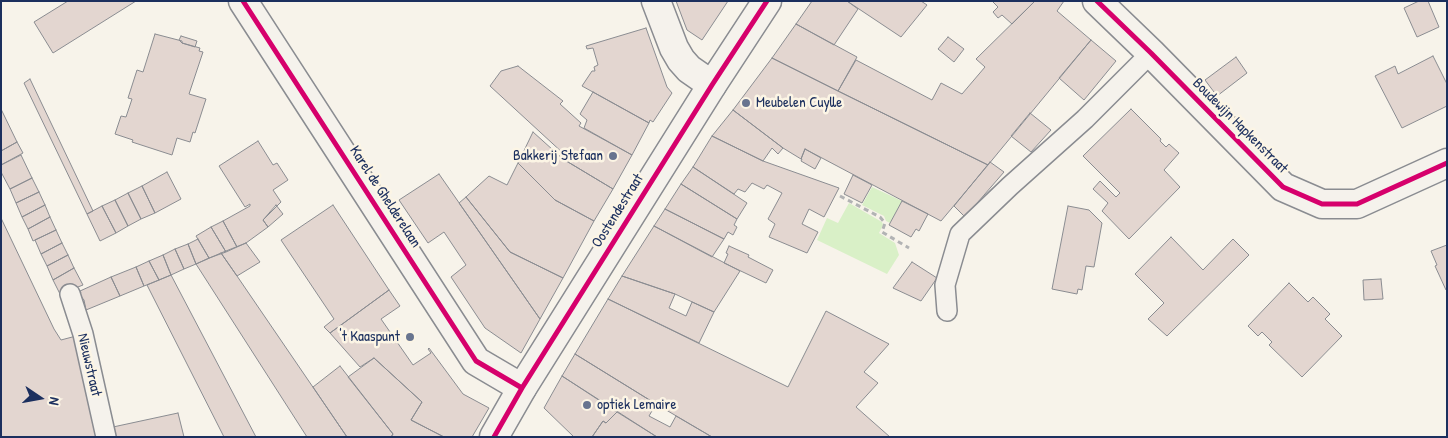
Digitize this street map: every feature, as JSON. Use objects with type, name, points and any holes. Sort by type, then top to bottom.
[{"type":"street","name":"Karel de Ghelderelaan","points":[[244,1],[476,361],[522,388]]},
{"type":"street","points":[[656,1],[674,48],[681,60],[689,69],[712,84]]},
{"type":"street","name":"Oostendestraat","points":[[495,436],[522,388],[712,84],[767,1]]},
{"type":"street","name":"Boudewijn Hapkenstraat","points":[[1096,1],[1151,53],[1283,187],[1322,204],[1357,204],[1447,163]]},
{"type":"lane","points":[[947,311],[945,285],[960,234],[1085,119],[1151,53]]},
{"type":"lane","name":"Nieuwstraat","points":[[70,294],[83,334],[106,437]]},
{"type":"path","points":[[840,196],[880,217],[885,223],[882,232],[909,248]]},
{"type":"green space","points":[[872,187],[902,201],[890,223],[886,221],[884,216],[862,205]]},
{"type":"green space","points":[[849,203],[882,222],[883,225],[879,233],[895,243],[899,255],[887,274],[817,240],[827,218],[838,223]]},
{"type":"building","points":[[68,1],[136,1],[53,53],[34,22]]},
{"type":"building","points":[[676,1],[728,1],[702,40],[687,30]]},
{"type":"building","points":[[812,1],[847,1],[858,9],[834,45],[796,24]]},
{"type":"building","points":[[847,1],[921,1],[927,5],[901,37]]},
{"type":"building","points":[[992,1],[1035,1],[1012,24],[1002,15],[998,18],[993,12],[998,7]]},
{"type":"building","points":[[1035,1],[1064,1],[1057,11],[1091,40],[988,165],[838,91],[856,60],[932,100],[941,83],[962,94],[985,67],[976,59]]},
{"type":"building","points":[[1419,1],[1428,1],[1439,27],[1417,37],[1404,8]]},
{"type":"building","points":[[796,24],[857,57],[838,91],[772,58]]},
{"type":"building","points":[[646,28],[667,87],[672,93],[653,122],[650,120],[649,123],[582,86],[592,71],[595,71],[594,67],[598,65],[593,48],[587,49],[586,46]]},
{"type":"building","points":[[155,34],[182,41],[182,43],[200,48],[199,51],[203,52],[189,94],[206,99],[195,133],[193,132],[190,142],[177,138],[172,155],[132,142],[133,140],[115,134],[121,116],[126,117],[132,99],[128,98],[137,70],[143,72]]},
{"type":"building","points":[[181,36],[197,41],[195,47],[182,43],[179,40]]},
{"type":"building","points":[[948,37],[964,49],[954,62],[938,49]]},
{"type":"building","points":[[1091,40],[1116,61],[1084,100],[1059,78]]},
{"type":"building","points":[[1433,56],[1447,84],[1447,106],[1402,128],[1375,76],[1395,66],[1398,74]]},
{"type":"building","points":[[1236,57],[1247,73],[1217,96],[1205,80]]},
{"type":"building","points":[[772,58],[988,165],[941,221],[805,149],[801,159],[783,148],[733,110]]},
{"type":"building","points":[[518,66],[563,101],[560,104],[581,123],[579,126],[632,155],[613,189],[563,159],[565,155],[490,86],[501,71]]},
{"type":"building","points":[[30,79],[93,211],[87,214],[24,83]]},
{"type":"building","points":[[593,92],[649,123],[632,155],[584,128],[587,120],[580,114]]},
{"type":"building","points":[[1,109],[17,142],[1,151]]},
{"type":"building","points":[[1131,109],[1161,139],[1160,141],[1166,147],[1169,144],[1179,153],[1164,170],[1180,187],[1129,239],[1102,211],[1108,203],[1093,189],[1100,181],[1116,197],[1120,193],[1083,156]]},
{"type":"building","points":[[733,110],[783,148],[778,154],[772,148],[763,161],[712,136]]},
{"type":"building","points":[[1030,113],[1051,130],[1031,152],[1011,136]]},
{"type":"building","points":[[533,132],[563,159],[613,189],[594,221],[555,200],[518,163]]},
{"type":"building","points":[[712,136],[763,161],[839,188],[824,217],[809,209],[802,224],[818,232],[807,253],[769,237],[775,224],[768,219],[782,193],[767,185],[764,189],[752,183],[745,192],[738,189],[734,194],[693,167]]},
{"type":"building","points":[[258,141],[273,165],[277,163],[288,180],[273,190],[281,202],[263,220],[268,227],[246,243],[237,247],[223,221],[250,206],[250,204],[245,207],[219,166]]},
{"type":"building","points":[[17,142],[23,153],[1,165],[1,151]]},
{"type":"building","points":[[805,149],[821,158],[815,169],[801,161]]},
{"type":"building","points":[[21,155],[32,178],[10,189],[1,172],[1,165]]},
{"type":"building","points":[[990,162],[1004,172],[965,217],[954,206]]},
{"type":"building","points":[[518,163],[555,200],[594,221],[563,278],[510,252],[466,197],[489,176],[507,185]]},
{"type":"building","points":[[693,167],[747,203],[737,219],[681,184]]},
{"type":"building","points":[[167,172],[181,199],[155,213],[142,186]]},
{"type":"building","points":[[439,174],[540,319],[521,353],[485,328],[451,277],[466,265],[444,232],[428,243],[399,200]]},
{"type":"building","points":[[853,175],[872,185],[862,203],[844,194]]},
{"type":"building","points":[[32,178],[39,192],[16,203],[10,189]]},
{"type":"building","points":[[681,184],[737,219],[734,225],[737,227],[733,235],[728,232],[724,239],[665,209]]},
{"type":"building","points":[[142,186],[155,213],[141,219],[128,193]]},
{"type":"building","points":[[39,192],[45,205],[22,217],[16,203]]},
{"type":"building","points":[[128,193],[141,219],[128,226],[115,200]]},
{"type":"building","points":[[466,197],[510,252],[563,278],[540,319],[459,203]]},
{"type":"building","points":[[115,200],[128,226],[116,233],[102,206]]},
{"type":"building","points":[[902,201],[928,214],[919,231],[916,229],[911,237],[889,225]]},
{"type":"building","points":[[45,205],[50,217],[28,229],[22,217]]},
{"type":"building","points":[[276,205],[283,214],[268,227],[263,220]]},
{"type":"building","points":[[333,205],[389,290],[330,333],[324,327],[334,319],[281,240]]},
{"type":"building","points":[[102,206],[116,233],[100,241],[87,214]]},
{"type":"building","points":[[1068,206],[1089,210],[1102,223],[1094,267],[1086,266],[1082,290],[1078,289],[1077,294],[1052,289]]},
{"type":"building","points":[[665,209],[724,239],[712,257],[654,226]]},
{"type":"building","points":[[50,217],[56,230],[33,241],[28,229]]},
{"type":"building","points":[[1,218],[54,329],[61,340],[76,336],[98,437],[1,437]]},
{"type":"building","points":[[223,221],[237,247],[226,252],[211,227]]},
{"type":"building","points":[[654,226],[740,271],[714,312],[675,294],[622,276]]},
{"type":"building","points":[[211,227],[226,252],[209,258],[196,236]]},
{"type":"building","points":[[56,230],[62,243],[41,254],[35,240]]},
{"type":"building","points":[[1171,237],[1203,270],[1233,239],[1249,255],[1167,336],[1148,319],[1164,303],[1135,274]]},
{"type":"building","points":[[198,239],[209,258],[196,264],[188,244]]},
{"type":"building","points":[[62,243],[68,255],[47,266],[41,254]]},
{"type":"building","points":[[246,243],[260,262],[237,276],[221,253]]},
{"type":"building","points":[[188,244],[196,264],[184,269],[175,249]]},
{"type":"building","points":[[1447,245],[1446,290],[1435,266],[1437,265],[1431,251]]},
{"type":"building","points":[[729,246],[749,255],[748,257],[773,270],[766,283],[724,263]]},
{"type":"building","points":[[175,249],[184,269],[171,275],[163,255]]},
{"type":"building","points":[[221,253],[347,437],[307,437],[196,264]]},
{"type":"building","points":[[68,255],[74,268],[53,280],[47,266]]},
{"type":"building","points":[[163,255],[171,275],[159,280],[149,261]]},
{"type":"building","points":[[149,261],[159,280],[144,286],[136,267]]},
{"type":"building","points":[[912,262],[937,278],[921,301],[893,288]]},
{"type":"building","points":[[136,267],[144,286],[120,296],[111,277]]},
{"type":"building","points":[[74,268],[83,285],[60,294],[53,280]]},
{"type":"building","points":[[171,275],[256,437],[224,437],[147,285]]},
{"type":"building","points":[[622,276],[675,294],[669,308],[686,316],[692,302],[714,312],[699,343],[608,299]]},
{"type":"building","points":[[111,277],[120,296],[86,310],[84,300],[79,294],[81,293],[80,291]]},
{"type":"building","points":[[1381,279],[1383,299],[1364,300],[1363,280]]},
{"type":"building","points":[[1289,283],[1308,302],[1313,297],[1330,314],[1325,319],[1342,336],[1302,377],[1269,345],[1272,342],[1262,332],[1258,336],[1248,326]]},
{"type":"building","points":[[389,290],[400,306],[381,319],[413,365],[431,353],[429,348],[463,394],[489,408],[472,437],[444,437],[411,420],[422,402],[374,358],[360,367],[330,333]]},
{"type":"building","points":[[608,299],[788,387],[826,311],[889,344],[864,372],[878,383],[856,407],[890,437],[712,437],[575,354]]},
{"type":"building","points":[[575,354],[656,404],[649,416],[670,427],[676,416],[712,437],[657,437],[562,376]]},
{"type":"building","points":[[374,358],[422,402],[411,420],[444,437],[391,437],[393,434],[348,377]]},
{"type":"building","points":[[340,366],[393,434],[391,437],[347,437],[313,387]]},
{"type":"building","points":[[562,376],[617,412],[606,423],[603,421],[592,437],[574,437],[544,408]]},
{"type":"building","points":[[617,412],[657,437],[592,437],[603,421],[606,423]]},
{"type":"building","points":[[178,413],[184,437],[115,437],[113,427]]},
{"type":"cycle path","points":[[243,1],[476,361],[522,388]]},
{"type":"cycle path","points":[[494,437],[522,388],[712,85],[767,1]]},
{"type":"cycle path","points":[[1097,1],[1283,187],[1322,204],[1357,204],[1447,163]]},
{"type":"place","name":"Meubelen Cuylle","points":[[746,103]]},
{"type":"place","name":"Bakkerij Stefaan","points":[[613,156]]},
{"type":"place","name":"'t Kaaspunt","points":[[410,337]]},
{"type":"place","name":"optiek Lemaire","points":[[587,405]]}]
